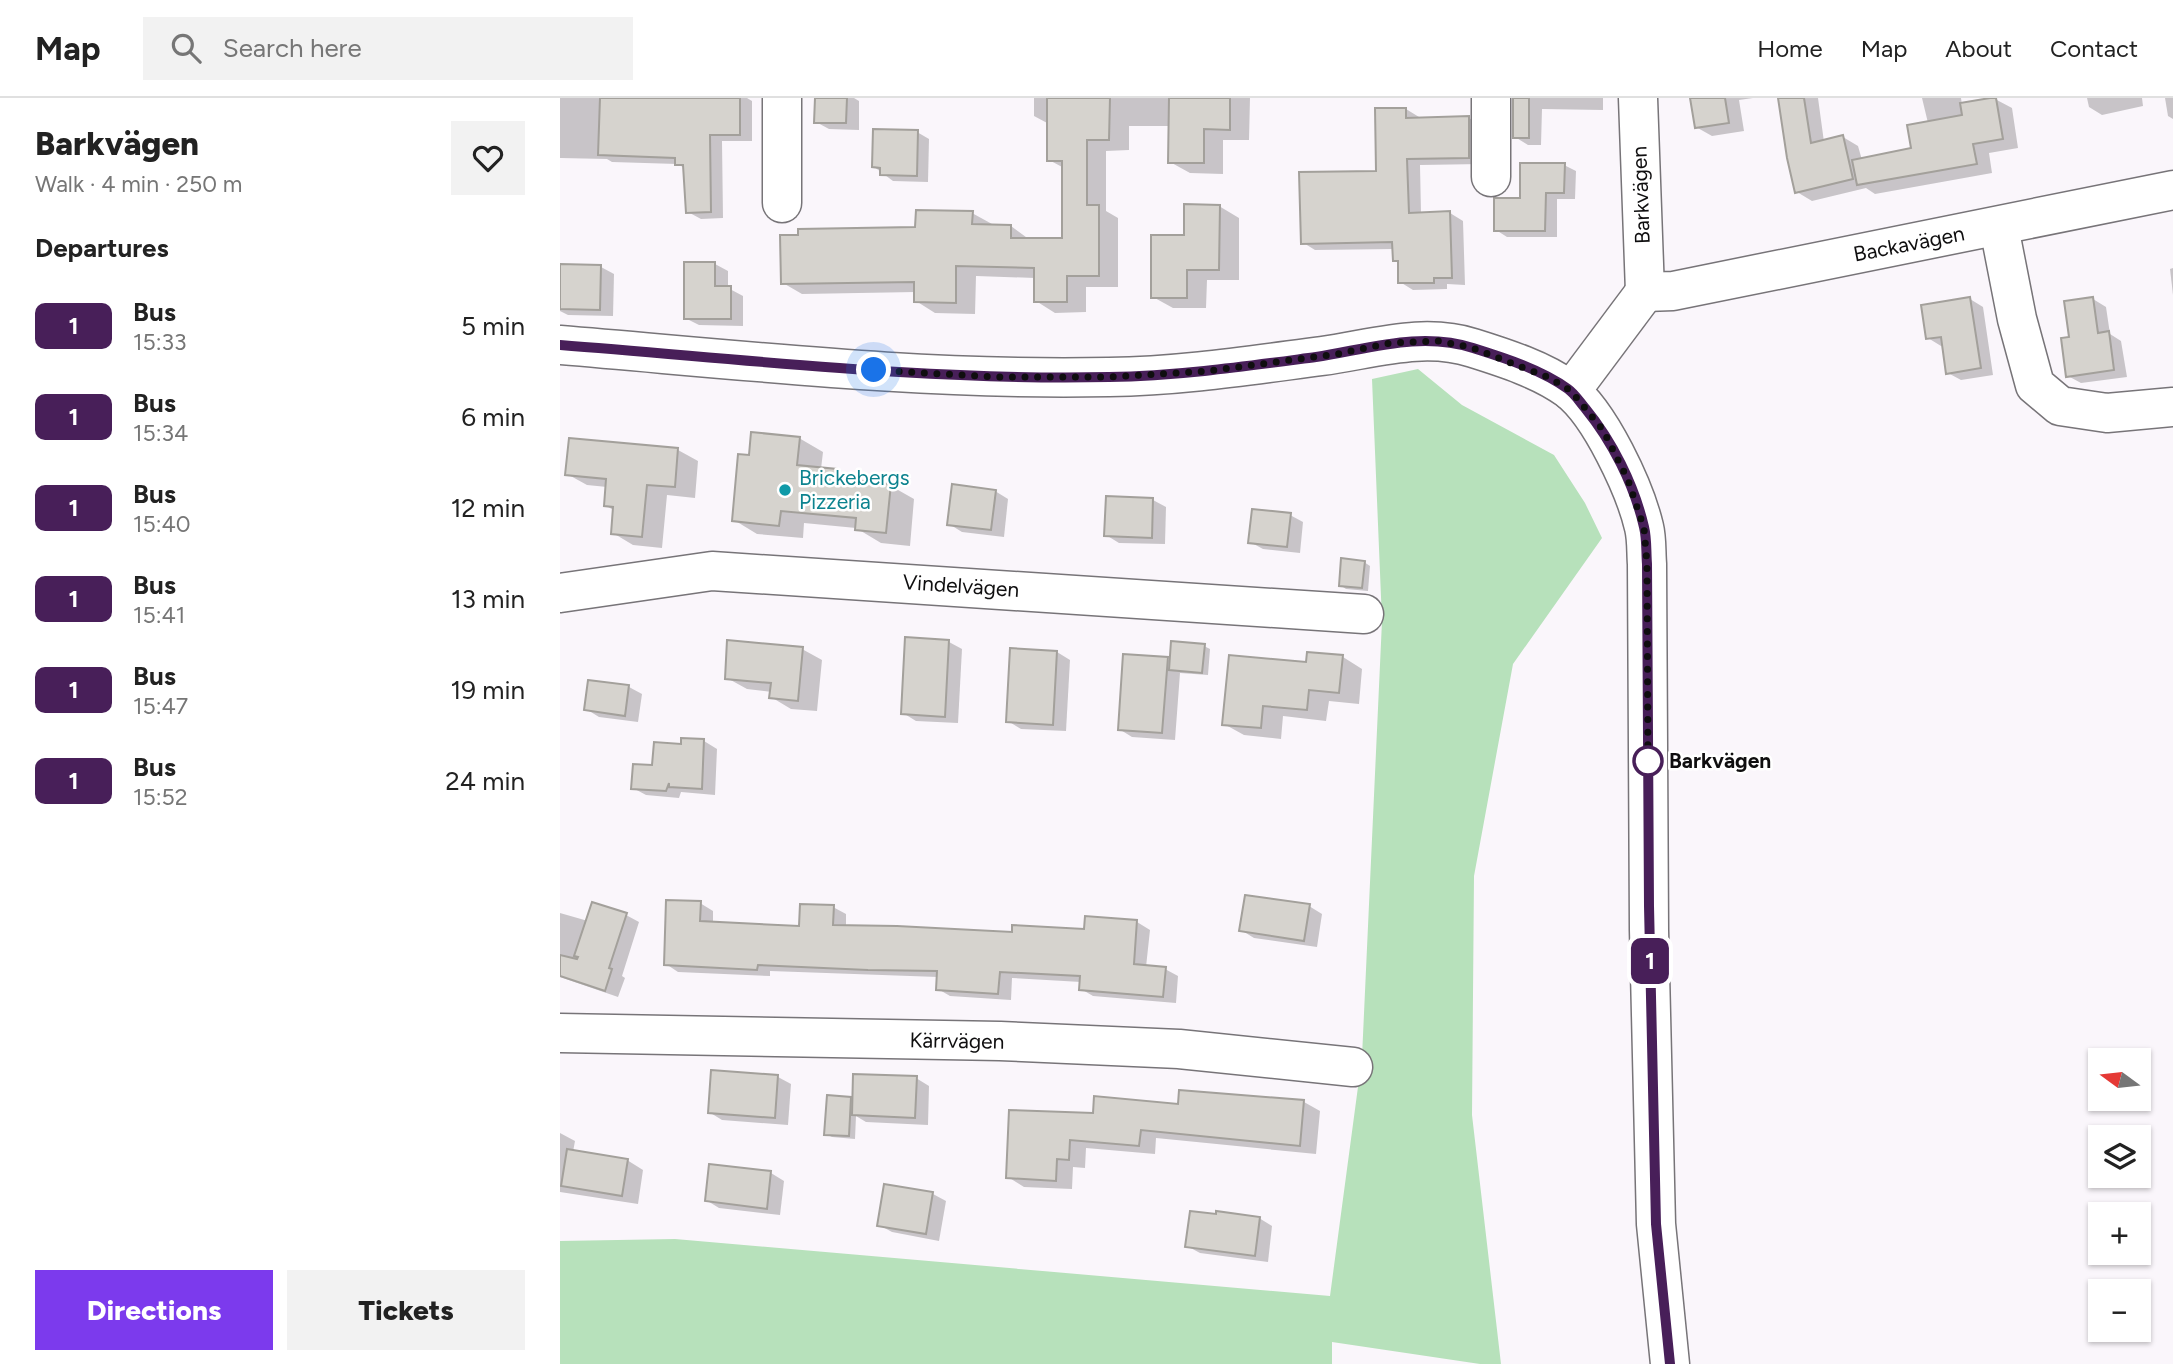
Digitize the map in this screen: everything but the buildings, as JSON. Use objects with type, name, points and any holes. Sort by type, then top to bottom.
[{"type":"street","points":[[782,98],[782,203]]},
{"type":"street","points":[[1491,177],[1492,98]]},
{"type":"street","name":"Barkvägen","points":[[1638,98],[1645,292]]},
{"type":"street","name":"Backavägen","points":[[1645,292],[1673,291],[2173,190]]},
{"type":"street","points":[[1998,227],[2017,319],[2035,385],[2060,406],[2107,413],[2173,407]]},
{"type":"street","points":[[1571,391],[1645,292]]},
{"type":"street","points":[[560,345],[874,370],[995,377],[1111,377],[1208,371],[1337,354],[1390,343],[1438,341],[1470,347],[1515,363],[1550,378],[1571,391],[1603,430],[1628,480],[1644,528],[1647,564],[1649,943],[1656,1224],[1670,1364]]},
{"type":"street","name":"Vindelvägen","points":[[560,593],[712,571],[1364,614]]},
{"type":"street","name":"Kärrvägen","points":[[560,1033],[1013,1042],[1180,1049],[1353,1067]]},
{"type":"green space","points":[[1418,369],[1462,405],[1554,455],[1585,503],[1602,538],[1513,664],[1474,876],[1472,1115],[1501,1364],[1480,1364],[1332,1342],[1332,1364],[560,1364],[560,1241],[675,1239],[1330,1296],[1362,1057],[1382,621],[1372,379]]},
{"type":"bus line","name":"1","points":[[560,345],[874,370],[995,377],[1111,377],[1208,371],[1337,354],[1390,343],[1438,341],[1470,347],[1515,363],[1550,378],[1571,391],[1603,430],[1628,480],[1644,528],[1647,564],[1649,906],[1656,1224],[1670,1364]]},
{"type":"place","name":"Brickebergs Pizzeria","points":[[785,490]]},
{"type":"place","name":"Barkvägen","points":[[1648,761]]},
{"type":"route","points":[[874,370],[995,377],[1111,377],[1208,371],[1337,354],[1390,343],[1438,341],[1470,347],[1550,378],[1571,391],[1603,430],[1628,480],[1644,528],[1647,564],[1648,761]]}]
